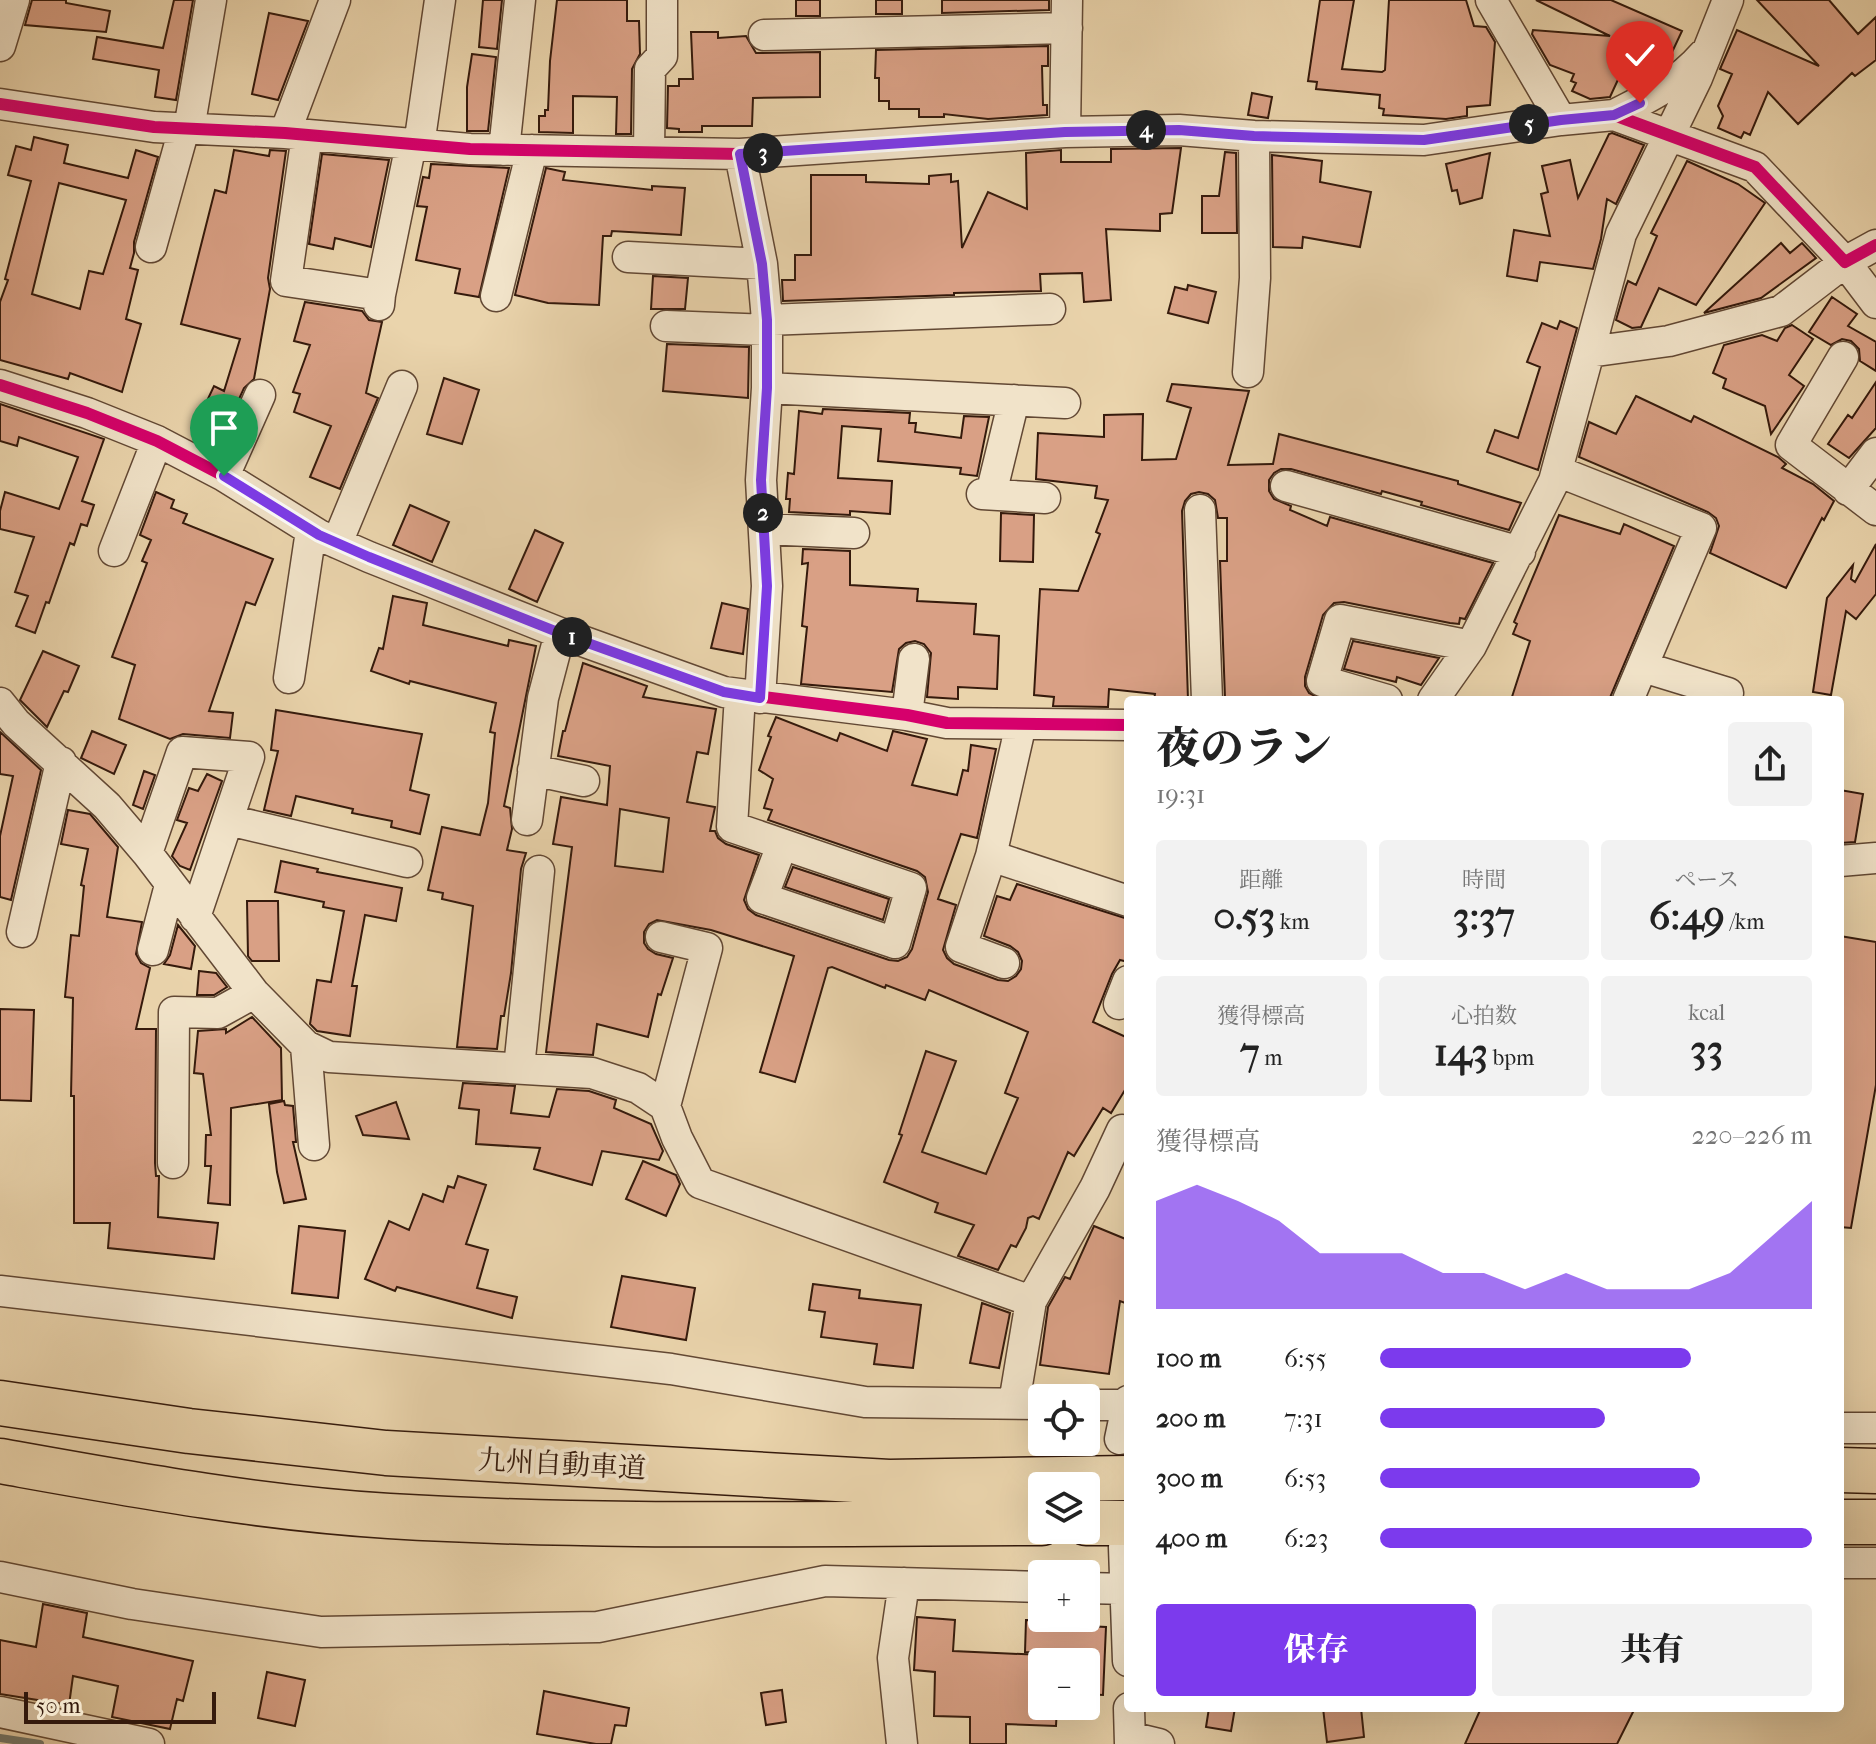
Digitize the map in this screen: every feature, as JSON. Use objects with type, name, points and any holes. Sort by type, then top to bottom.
[{"type":"highway","name":"九州自動車道","points":[[0,1403],[189,1431],[415,1455],[889,1482],[1124,1459]]},
{"type":"highway","name":"九州自動車道","points":[[0,1461],[187,1494],[386,1516],[557,1524],[1028,1523]]},
{"type":"highway","points":[[1844,1470],[1876,1471]]},
{"type":"highway","points":[[1844,1522],[1876,1522]]},
{"type":"highway","points":[[1100,1527],[1124,1534]]},
{"type":"street","points":[[0,46],[14,0]]},
{"type":"street","points":[[151,247],[186,129],[211,0]]},
{"type":"street","points":[[335,0],[296,134],[286,281],[379,300],[415,144],[440,0]]},
{"type":"street","points":[[496,296],[518,150],[520,0]]},
{"type":"street","points":[[649,152],[650,69],[662,56],[662,0]]},
{"type":"street","points":[[1491,0],[1561,120]]},
{"type":"street","points":[[1436,696],[1471,646],[1520,552],[1557,471],[1621,234],[1669,136],[1728,0]]},
{"type":"street","points":[[764,35],[1067,14],[1065,132]]},
{"type":"street","points":[[2,111],[186,129],[518,150],[740,154],[1065,132],[1179,130],[1254,136],[1424,140],[1614,115],[1640,103],[1690,70],[1707,51]]},
{"type":"street","points":[[1614,115],[1755,167],[1845,262],[1876,303]]},
{"type":"street","points":[[1248,372],[1255,278],[1254,136]]},
{"type":"street","points":[[740,154],[762,264],[767,325],[767,388],[761,480],[767,586],[732,827],[911,888],[895,943],[762,898],[782,845]]},
{"type":"street","points":[[1589,352],[1669,341],[1781,311],[1845,262],[1876,245]]},
{"type":"street","points":[[628,257],[762,264]]},
{"type":"street","points":[[666,326],[767,325],[1050,312]]},
{"type":"street","points":[[1843,357],[1791,445],[1876,510]]},
{"type":"street","points":[[0,385],[87,413],[157,441],[224,476],[324,537],[560,633],[724,692],[907,715],[947,723],[1124,725]]},
{"type":"street","points":[[289,678],[324,537],[402,386]]},
{"type":"street","points":[[767,388],[1065,403]]},
{"type":"street","points":[[224,476],[260,395]]},
{"type":"street","points":[[1014,400],[986,494],[1045,498]]},
{"type":"street","points":[[114,551],[157,441]]},
{"type":"street","points":[[1848,490],[1876,453]]},
{"type":"street","points":[[1557,471],[1701,528],[1630,696]]},
{"type":"street","points":[[1286,486],[1520,552]]},
{"type":"street","points":[[1200,510],[1207,696]]},
{"type":"street","points":[[764,529],[854,533]]},
{"type":"street","points":[[1373,696],[1322,681],[1340,620],[1471,646]]},
{"type":"street","points":[[527,820],[543,698],[560,633]]},
{"type":"street","points":[[907,715],[914,659]]},
{"type":"street","points":[[1643,667],[1728,693]]},
{"type":"street","points":[[0,703],[16,723],[107,806],[147,853],[254,993],[306,1046],[329,1057],[592,1073],[638,1088],[665,1106]]},
{"type":"street","points":[[1004,963],[961,947],[991,856],[1021,724]]},
{"type":"street","points":[[147,853],[182,752],[249,757],[195,917]]},
{"type":"street","points":[[22,932],[61,762]]},
{"type":"street","points":[[533,770],[584,781]]},
{"type":"street","points":[[228,820],[407,862]]},
{"type":"street","points":[[991,856],[1124,900]]},
{"type":"street","points":[[1844,861],[1876,858]]},
{"type":"street","points":[[519,1068],[539,871]]},
{"type":"street","points":[[153,950],[170,885]]},
{"type":"street","points":[[661,937],[707,948],[665,1106],[700,1183],[1031,1301]]},
{"type":"street","points":[[173,1163],[174,1012],[218,1013],[254,993]]},
{"type":"street","points":[[306,1046],[314,1145]]},
{"type":"street","points":[[1029,1384],[1031,1301],[1095,1188],[1122,1130]]},
{"type":"street","points":[[0,1291],[671,1369],[865,1402],[1028,1404]]},
{"type":"street","points":[[1100,1405],[1124,1404]]},
{"type":"street","points":[[1844,1428],[1876,1428]]},
{"type":"street","points":[[1844,1563],[1876,1563]]},
{"type":"street","points":[[0,1577],[132,1604],[321,1632],[598,1627],[825,1581],[1028,1587]]},
{"type":"street","points":[[902,1744],[893,1658],[904,1583]]},
{"type":"street","points":[[1100,1588],[1124,1589]]},
{"type":"street","points":[[0,1712],[149,1744]]},
{"type":"street","points":[[1129,1730],[1159,1744]]},
{"type":"building","points":[[32,0],[66,0],[66,3],[110,11],[106,32],[25,25]]},
{"type":"building","points":[[174,0],[193,0],[176,100],[155,97],[159,70],[93,59],[97,37],[163,48]]},
{"type":"building","points":[[483,0],[502,0],[497,49],[479,47]]},
{"type":"building","points":[[557,0],[627,0],[627,21],[639,21],[640,54],[632,69],[631,134],[616,134],[617,97],[573,96],[573,133],[539,132],[539,116],[545,116],[545,110],[548,110]]},
{"type":"building","points":[[796,0],[820,0],[820,16],[796,16]]},
{"type":"building","points":[[876,0],[902,0],[902,14],[876,14]]},
{"type":"building","points":[[942,0],[1049,0],[1049,10],[942,13]]},
{"type":"building","points":[[1320,0],[1354,0],[1342,69],[1382,72],[1385,70],[1389,0],[1466,0],[1474,26],[1486,27],[1495,42],[1490,105],[1467,107],[1467,116],[1446,119],[1383,115],[1384,109],[1379,108],[1380,95],[1316,89],[1317,82],[1308,81]]},
{"type":"building","points":[[1536,0],[1611,0],[1682,31],[1666,65],[1638,53],[1633,47],[1610,97],[1590,99],[1572,91],[1576,83],[1571,81],[1574,74],[1550,65],[1532,34],[1533,30],[1610,36]]},
{"type":"building","points":[[1757,0],[1829,0],[1858,34],[1876,17],[1876,60],[1855,76],[1852,73],[1798,124],[1768,92],[1750,135],[1744,132],[1741,138],[1718,128],[1723,116],[1718,106],[1732,74],[1720,69],[1737,30],[1819,66]]},
{"type":"building","points":[[269,13],[308,21],[278,100],[252,94]]},
{"type":"building","points":[[691,32],[718,32],[718,38],[746,36],[756,53],[820,52],[820,97],[753,98],[752,126],[702,126],[702,132],[679,132],[679,129],[667,128],[668,86],[679,86],[679,79],[693,79]]},
{"type":"building","points":[[1048,46],[1048,66],[1042,66],[1043,105],[1047,105],[1047,115],[988,119],[944,114],[944,117],[919,117],[919,109],[889,109],[889,101],[879,101],[879,78],[875,78],[876,50]]},
{"type":"building","points":[[472,54],[496,57],[488,131],[467,131],[467,87]]},
{"type":"building","points":[[1252,93],[1272,97],[1268,118],[1248,115]]},
{"type":"building","points":[[1612,133],[1644,145],[1616,204],[1607,199],[1593,269],[1540,262],[1537,281],[1507,276],[1514,230],[1550,236],[1541,194],[1548,192],[1542,166],[1570,160],[1578,198]]},
{"type":"building","points":[[34,137],[68,145],[64,163],[128,178],[136,150],[158,157],[134,242],[130,268],[138,270],[126,319],[141,324],[122,392],[70,373],[68,379],[0,360],[0,302],[31,181],[8,175],[16,146],[31,150]],"holes":[[[59,183],[126,200],[103,274],[89,271],[80,309],[32,294]]]},
{"type":"building","points":[[1181,148],[1172,213],[1160,214],[1160,231],[1106,229],[1111,300],[1084,302],[1082,273],[1040,274],[1041,291],[783,301],[782,280],[795,280],[795,255],[811,255],[811,175],[866,175],[866,182],[929,184],[929,176],[951,174],[951,182],[958,181],[962,248],[988,192],[1027,209],[1026,153],[1061,150],[1061,162],[1111,162],[1111,149]]},
{"type":"building","points":[[234,150],[269,156],[270,150],[286,151],[268,278],[270,289],[254,379],[244,388],[222,436],[196,424],[214,386],[224,391],[240,339],[181,324],[215,190],[226,193]]},
{"type":"building","points":[[1225,152],[1236,153],[1237,233],[1202,233],[1202,196],[1219,196]]},
{"type":"building","points":[[1490,153],[1482,198],[1460,204],[1457,190],[1452,191],[1446,164]]},
{"type":"building","points":[[322,154],[389,160],[371,247],[335,238],[333,249],[309,244]]},
{"type":"building","points":[[1272,155],[1322,161],[1320,182],[1371,192],[1360,247],[1303,237],[1302,248],[1273,247]]},
{"type":"building","points":[[1687,161],[1738,184],[1765,203],[1696,305],[1659,288],[1641,327],[1632,328],[1616,320],[1626,286],[1628,281],[1636,285],[1657,236],[1651,233]]},
{"type":"building","points":[[431,164],[509,168],[479,297],[455,293],[460,269],[416,260],[427,207],[417,206],[423,177],[429,178]]},
{"type":"building","points":[[546,168],[565,172],[563,180],[652,190],[652,186],[685,188],[681,235],[612,231],[611,236],[603,236],[599,305],[548,303],[515,295]]},
{"type":"building","points":[[1781,243],[1790,253],[1802,243],[1816,258],[1761,298],[1704,313]]},
{"type":"building","points":[[653,276],[688,278],[685,309],[651,309]]},
{"type":"building","points":[[1188,285],[1216,292],[1208,323],[1168,313],[1175,287],[1187,290]]},
{"type":"building","points":[[1832,297],[1857,314],[1848,326],[1876,342],[1876,371],[1860,361],[1859,349],[1851,341],[1842,339],[1831,345],[1809,332]]},
{"type":"building","points":[[305,302],[362,311],[369,320],[382,322],[366,393],[378,398],[340,489],[310,477],[331,426],[294,412],[300,394],[293,392],[310,345],[294,341]]},
{"type":"building","points":[[1560,321],[1577,328],[1538,470],[1487,452],[1495,430],[1518,438],[1540,367],[1527,362],[1542,323],[1557,329]]},
{"type":"building","points":[[1792,325],[1813,339],[1789,375],[1804,386],[1771,434],[1765,406],[1723,388],[1726,379],[1713,373],[1724,345],[1762,335],[1777,341],[1785,328]]},
{"type":"building","points":[[667,344],[749,347],[748,398],[663,391]]},
{"type":"building","points":[[444,378],[479,390],[462,444],[427,434]]},
{"type":"building","points":[[1876,382],[1876,428],[1849,458],[1828,444],[1848,415],[1852,418]]},
{"type":"building","points":[[1172,384],[1249,391],[1228,465],[1273,464],[1279,434],[1458,481],[1458,484],[1521,503],[1509,530],[1421,505],[1422,502],[1291,469],[1281,469],[1269,480],[1269,491],[1274,499],[1291,506],[1290,510],[1327,526],[1330,517],[1493,563],[1465,619],[1460,618],[1459,624],[1450,623],[1344,602],[1334,603],[1323,615],[1305,677],[1305,686],[1315,696],[1225,696],[1220,561],[1227,561],[1227,518],[1218,518],[1215,500],[1199,492],[1191,494],[1182,511],[1188,696],[1155,696],[1109,689],[1108,707],[1053,706],[1054,697],[1034,695],[1040,589],[1078,591],[1100,534],[1096,532],[1108,500],[1095,498],[1097,486],[1036,479],[1038,433],[1104,437],[1104,415],[1143,414],[1142,460],[1176,459],[1191,408],[1167,401]]},
{"type":"building","points":[[1636,396],[1691,422],[1694,416],[1778,457],[1786,464],[1782,468],[1813,484],[1834,501],[1786,588],[1710,553],[1719,526],[1716,518],[1708,512],[1579,457],[1589,422],[1616,434]]},
{"type":"building","points":[[0,404],[104,439],[82,501],[94,505],[87,526],[81,524],[74,545],[70,543],[35,633],[16,626],[28,596],[15,592],[34,537],[0,529],[0,511],[5,492],[59,509],[78,457],[19,437],[17,446],[0,441]]},
{"type":"building","points":[[823,409],[910,413],[909,423],[916,423],[915,432],[961,438],[964,416],[989,417],[977,476],[960,474],[961,468],[878,461],[881,429],[842,426],[838,478],[892,481],[890,514],[789,512],[790,499],[786,499],[788,473],[794,474],[799,411],[822,414]]},
{"type":"building","points":[[156,492],[174,500],[171,508],[187,514],[183,523],[273,559],[255,605],[246,602],[209,711],[233,713],[230,738],[183,734],[170,739],[119,719],[135,665],[112,657],[147,563],[142,561],[151,540],[140,535]]},
{"type":"building","points":[[410,505],[449,522],[432,562],[393,545]]},
{"type":"building","points":[[1001,513],[1034,515],[1033,562],[1000,561]]},
{"type":"building","points":[[1559,515],[1620,534],[1624,524],[1674,546],[1611,696],[1512,696],[1530,641],[1513,634],[1517,624],[1514,622]]},
{"type":"building","points":[[535,530],[563,543],[537,602],[509,589]]},
{"type":"building","points":[[1876,544],[1876,594],[1856,619],[1846,611],[1831,695],[1813,692],[1827,598],[1853,565],[1851,579],[1855,582]]},
{"type":"building","points":[[803,549],[850,551],[850,585],[918,589],[917,601],[976,604],[974,634],[999,636],[997,689],[958,687],[958,699],[927,697],[931,653],[924,644],[915,641],[899,649],[892,692],[801,684],[807,627],[802,626],[808,563],[802,564]]},
{"type":"building","points":[[393,596],[427,603],[423,625],[508,646],[509,640],[536,646],[504,806],[510,808],[512,829],[507,850],[526,853],[521,869],[511,973],[497,1049],[457,1047],[473,906],[442,899],[443,893],[428,890],[442,827],[480,835],[488,803],[495,733],[490,732],[496,703],[410,681],[409,684],[371,671],[379,648],[383,649]]},
{"type":"building","points":[[722,603],[748,609],[743,654],[711,648]]},
{"type":"building","points":[[1353,641],[1439,658],[1421,685],[1397,677],[1396,682],[1344,669]]},
{"type":"building","points":[[43,651],[79,666],[47,727],[20,700]]},
{"type":"building","points":[[583,663],[647,686],[643,697],[716,709],[708,754],[697,752],[687,802],[715,807],[710,831],[715,831],[726,844],[759,855],[744,900],[748,909],[756,915],[898,961],[907,957],[912,949],[928,892],[925,877],[917,871],[768,820],[772,810],[764,808],[773,779],[759,770],[776,717],[837,741],[840,733],[887,751],[893,731],[927,739],[912,785],[957,795],[963,770],[968,771],[971,745],[996,749],[977,838],[961,834],[938,899],[956,905],[943,950],[947,958],[954,964],[998,980],[1008,981],[1016,976],[1022,961],[1018,952],[984,936],[997,896],[1010,900],[1017,884],[1124,918],[1124,961],[1120,960],[1112,974],[1093,1022],[1124,1036],[1124,1092],[1111,1113],[1103,1108],[1074,1156],[1068,1152],[1039,1219],[1033,1216],[1028,1218],[1016,1247],[1011,1245],[998,1270],[958,1256],[974,1225],[935,1212],[938,1203],[884,1182],[902,1135],[899,1134],[926,1051],[956,1061],[922,1152],[986,1174],[1018,1098],[1005,1093],[1028,1032],[929,990],[925,1000],[832,967],[828,968],[795,1082],[760,1072],[794,956],[711,930],[657,920],[649,924],[644,932],[644,943],[656,954],[673,958],[661,995],[658,994],[648,1037],[597,1024],[593,1055],[546,1052],[572,847],[553,844],[561,797],[607,805],[610,766],[558,756]],"holes":[[[620,809],[669,818],[663,872],[615,866]]]},
{"type":"building","points":[[276,710],[422,734],[410,790],[429,795],[420,834],[391,827],[392,821],[352,813],[353,809],[296,796],[291,816],[264,810],[278,751],[271,750]]},
{"type":"building","points":[[92,731],[126,745],[114,774],[81,758]]},
{"type":"building","points":[[0,732],[41,770],[11,900],[0,897],[0,836],[13,776],[0,774]]},
{"type":"building","points":[[144,771],[155,775],[143,809],[133,805]]},
{"type":"building","points":[[207,774],[222,781],[190,870],[180,866],[172,856],[187,823],[177,820],[189,788],[198,791]]},
{"type":"building","points":[[1844,791],[1863,794],[1855,842],[1844,843]]},
{"type":"building","points":[[68,810],[90,814],[118,847],[107,917],[142,922],[136,954],[141,963],[150,968],[136,1029],[156,1029],[155,1163],[156,1176],[159,1176],[158,1217],[218,1223],[214,1259],[108,1248],[110,1223],[74,1223],[74,1096],[71,1096],[73,998],[65,997],[71,935],[79,936],[84,886],[81,885],[88,849],[61,844]]},
{"type":"building","points":[[281,861],[318,869],[317,872],[402,888],[396,921],[365,915],[352,986],[357,986],[350,1036],[317,1031],[310,1024],[317,980],[331,982],[344,911],[323,907],[324,902],[275,892]]},
{"type":"building","points":[[793,867],[889,899],[883,920],[785,887]]},
{"type":"building","points":[[247,901],[278,901],[279,961],[252,961],[248,956]]},
{"type":"building","points":[[178,925],[195,946],[191,969],[164,964],[170,955]]},
{"type":"building","points":[[1844,937],[1876,942],[1876,1085],[1851,1228],[1844,1227]]},
{"type":"building","points":[[199,971],[216,973],[227,987],[214,995],[197,995]]},
{"type":"building","points":[[0,1009],[34,1010],[31,1101],[0,1100]]},
{"type":"building","points":[[252,1017],[281,1048],[282,1100],[231,1108],[230,1205],[208,1203],[211,1166],[205,1166],[206,1135],[211,1135],[203,1074],[194,1073],[198,1031],[226,1029],[226,1033]]},
{"type":"building","points":[[463,1083],[515,1086],[511,1113],[549,1117],[557,1089],[589,1091],[616,1100],[614,1108],[651,1124],[663,1151],[659,1160],[602,1151],[592,1185],[534,1169],[540,1148],[476,1144],[479,1110],[459,1108]]},
{"type":"building","points":[[284,1101],[285,1105],[293,1106],[296,1142],[293,1142],[306,1199],[284,1203],[269,1104]]},
{"type":"building","points":[[396,1102],[409,1139],[363,1135],[356,1116]]},
{"type":"building","points":[[643,1161],[676,1175],[680,1184],[666,1216],[626,1199]]},
{"type":"building","points":[[458,1176],[486,1185],[466,1244],[488,1250],[477,1288],[517,1297],[512,1318],[397,1287],[395,1291],[365,1279],[389,1221],[409,1230],[423,1194],[443,1202],[448,1186],[454,1188]]},
{"type":"building","points":[[299,1226],[345,1231],[338,1298],[292,1293]]},
{"type":"building","points":[[1094,1226],[1124,1238],[1124,1302],[1120,1301],[1109,1374],[1040,1365],[1048,1307],[1065,1277],[1070,1279]]},
{"type":"building","points":[[622,1276],[695,1288],[686,1340],[611,1327]]},
{"type":"building","points":[[813,1284],[860,1290],[859,1298],[921,1305],[913,1368],[874,1364],[877,1344],[821,1337],[825,1312],[809,1310]]},
{"type":"building","points":[[982,1303],[1010,1313],[999,1368],[970,1363]]},
{"type":"building","points":[[43,1604],[87,1613],[83,1637],[193,1661],[183,1701],[177,1699],[170,1729],[112,1717],[118,1686],[73,1676],[69,1705],[0,1694],[0,1640],[36,1647]]},
{"type":"building","points":[[917,1617],[955,1620],[953,1651],[1028,1654],[1028,1720],[1056,1720],[1056,1726],[1006,1724],[1006,1744],[970,1744],[970,1717],[934,1716],[935,1672],[914,1670]]},
{"type":"building","points":[[1026,1620],[1028,1632],[1100,1632],[1100,1627],[1106,1627],[1103,1695],[1100,1695],[1100,1648],[1028,1648],[1028,1652],[1025,1652]]},
{"type":"building","points":[[267,1672],[305,1680],[295,1726],[258,1718]]},
{"type":"building","points":[[782,1690],[786,1722],[766,1725],[761,1693]]},
{"type":"building","points":[[544,1691],[629,1708],[626,1726],[615,1725],[611,1744],[537,1734]]},
{"type":"building","points":[[1208,1712],[1234,1712],[1231,1731],[1206,1727]]},
{"type":"building","points":[[1323,1712],[1361,1712],[1364,1737],[1327,1742]]},
{"type":"building","points":[[1479,1712],[1633,1712],[1617,1744],[1465,1744]]},
{"type":"waterway","points":[[0,1738],[40,1744]]},
{"type":"cycle path","points":[[0,104],[154,127],[285,133],[470,149],[740,154],[1065,132],[1179,130],[1254,136],[1424,140],[1614,115],[1755,167],[1845,262],[1876,245]]},
{"type":"cycle path","points":[[0,385],[87,413],[157,441],[224,476],[319,535],[369,557],[560,633],[724,692],[907,715],[947,723],[1124,725]]},
{"type":"route","points":[[224,476],[319,535],[369,557],[560,633],[724,692],[760,698],[767,586],[761,480],[767,388],[767,320],[762,264],[740,154],[1065,132],[1179,130],[1254,136],[1424,140],[1614,115],[1640,103]]}]
